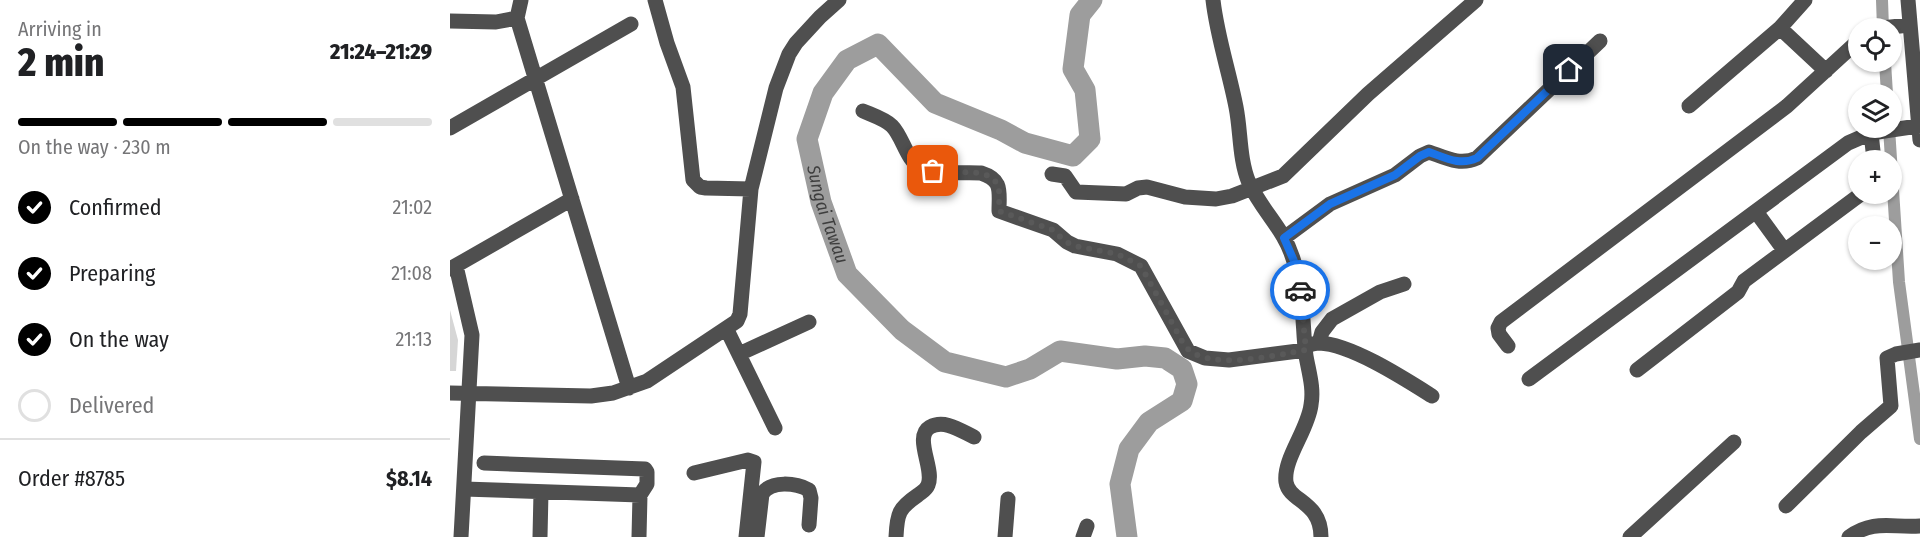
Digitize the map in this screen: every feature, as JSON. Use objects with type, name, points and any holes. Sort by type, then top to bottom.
[{"type":"street","points":[[521,0],[517,18],[629,388]]},
{"type":"street","points":[[656,0],[667,43],[683,87],[693,180],[700,187],[706,188],[751,189]]},
{"type":"street","points":[[820,0],[820,16]]},
{"type":"street","points":[[450,393],[591,396],[629,388],[647,381],[727,330],[737,321],[740,314],[751,189],[776,88],[784,65],[796,44],[820,16],[839,0]]},
{"type":"street","points":[[1213,0],[1216,23],[1236,108],[1244,168],[1252,189],[1284,238],[1294,261],[1310,347],[1312,403],[1309,418],[1286,472],[1286,485],[1293,494],[1313,510],[1321,527],[1321,537]]},
{"type":"street","points":[[1052,174],[1065,176],[1076,192],[1126,194],[1138,188],[1147,187],[1202,200],[1224,198],[1252,189],[1283,176],[1368,94],[1476,0]]},
{"type":"street","points":[[1689,106],[1780,28],[1805,0]]},
{"type":"street","points":[[1902,130],[1919,133],[1909,25],[1912,5]]},
{"type":"street","points":[[450,21],[496,22],[517,18]]},
{"type":"street","points":[[450,128],[631,24]]},
{"type":"street","points":[[1902,26],[1909,25]]},
{"type":"street","points":[[1780,28],[1826,71]]},
{"type":"street","points":[[1284,238],[1330,204],[1395,175],[1429,152],[1458,163],[1477,158],[1600,41]]},
{"type":"street","points":[[1508,346],[1499,334],[1498,328],[1501,322],[1786,106],[1848,50]]},
{"type":"street","points":[[863,111],[889,123],[913,161],[922,169],[988,175],[998,184],[999,211],[1053,230],[1066,242],[1075,246],[1117,254],[1141,266],[1188,351],[1205,358],[1229,360],[1310,347],[1350,351],[1397,374],[1432,396]]},
{"type":"street","points":[[1529,379],[1848,144],[1861,138]]},
{"type":"street","points":[[461,537],[472,335],[453,267],[572,200]]},
{"type":"street","points":[[1637,370],[1738,292],[1744,281],[1848,203]]},
{"type":"street","points":[[1757,213],[1784,250]]},
{"type":"street","points":[[1310,347],[1332,319],[1380,292],[1404,284]]},
{"type":"street","points":[[740,354],[809,322]]},
{"type":"street","points":[[727,330],[775,428]]},
{"type":"street","points":[[1786,506],[1861,432],[1891,406],[1892,395],[1887,358],[1919,350]]},
{"type":"street","points":[[896,537],[897,520],[904,504],[926,489],[930,480],[923,443],[924,433],[929,428],[941,424],[974,437]]},
{"type":"street","points":[[1630,537],[1734,442]]},
{"type":"street","points":[[694,473],[748,460],[754,462],[746,537]]},
{"type":"street","points":[[484,463],[643,469],[647,472],[647,484],[640,495],[639,537]]},
{"type":"street","points":[[521,465],[521,491]]},
{"type":"street","points":[[757,537],[762,494],[766,488],[774,484],[802,486],[809,490],[811,498],[809,525]]},
{"type":"street","points":[[464,489],[640,495]]},
{"type":"street","points":[[540,537],[541,492]]},
{"type":"street","points":[[1005,537],[1008,499]]},
{"type":"street","points":[[1849,537],[1862,528],[1878,525],[1919,526]]},
{"type":"shaded area","points":[[450,310],[458,340],[456,371],[450,371]]},
{"type":"waterway","name":"Sungai Tawau","points":[[1092,0],[1080,15],[1073,69],[1085,90],[1090,139],[1073,156],[1025,143],[1001,130],[935,103],[878,44],[847,60],[823,93],[807,139],[821,202],[847,274],[902,330],[945,362],[1006,377],[1030,369],[1060,351],[1117,359],[1145,356],[1165,358],[1182,369],[1187,384],[1182,401],[1149,422],[1129,449],[1120,484],[1127,537]]},
{"type":"waterway","points":[[1882,0],[1883,18]]},
{"type":"waterway","points":[[1886,72],[1886,84]]},
{"type":"waterway","points":[[1890,138],[1899,282],[1920,439]]},
{"type":"way so far","points":[[933,171],[988,175],[998,184],[999,211],[1053,230],[1066,242],[1075,246],[1117,254],[1141,266],[1188,351],[1205,358],[1229,360],[1306,350],[1300,290]]},
{"type":"route","points":[[1300,290],[1294,261],[1284,238],[1330,204],[1395,175],[1429,152],[1458,163],[1477,158],[1569,70]]}]
